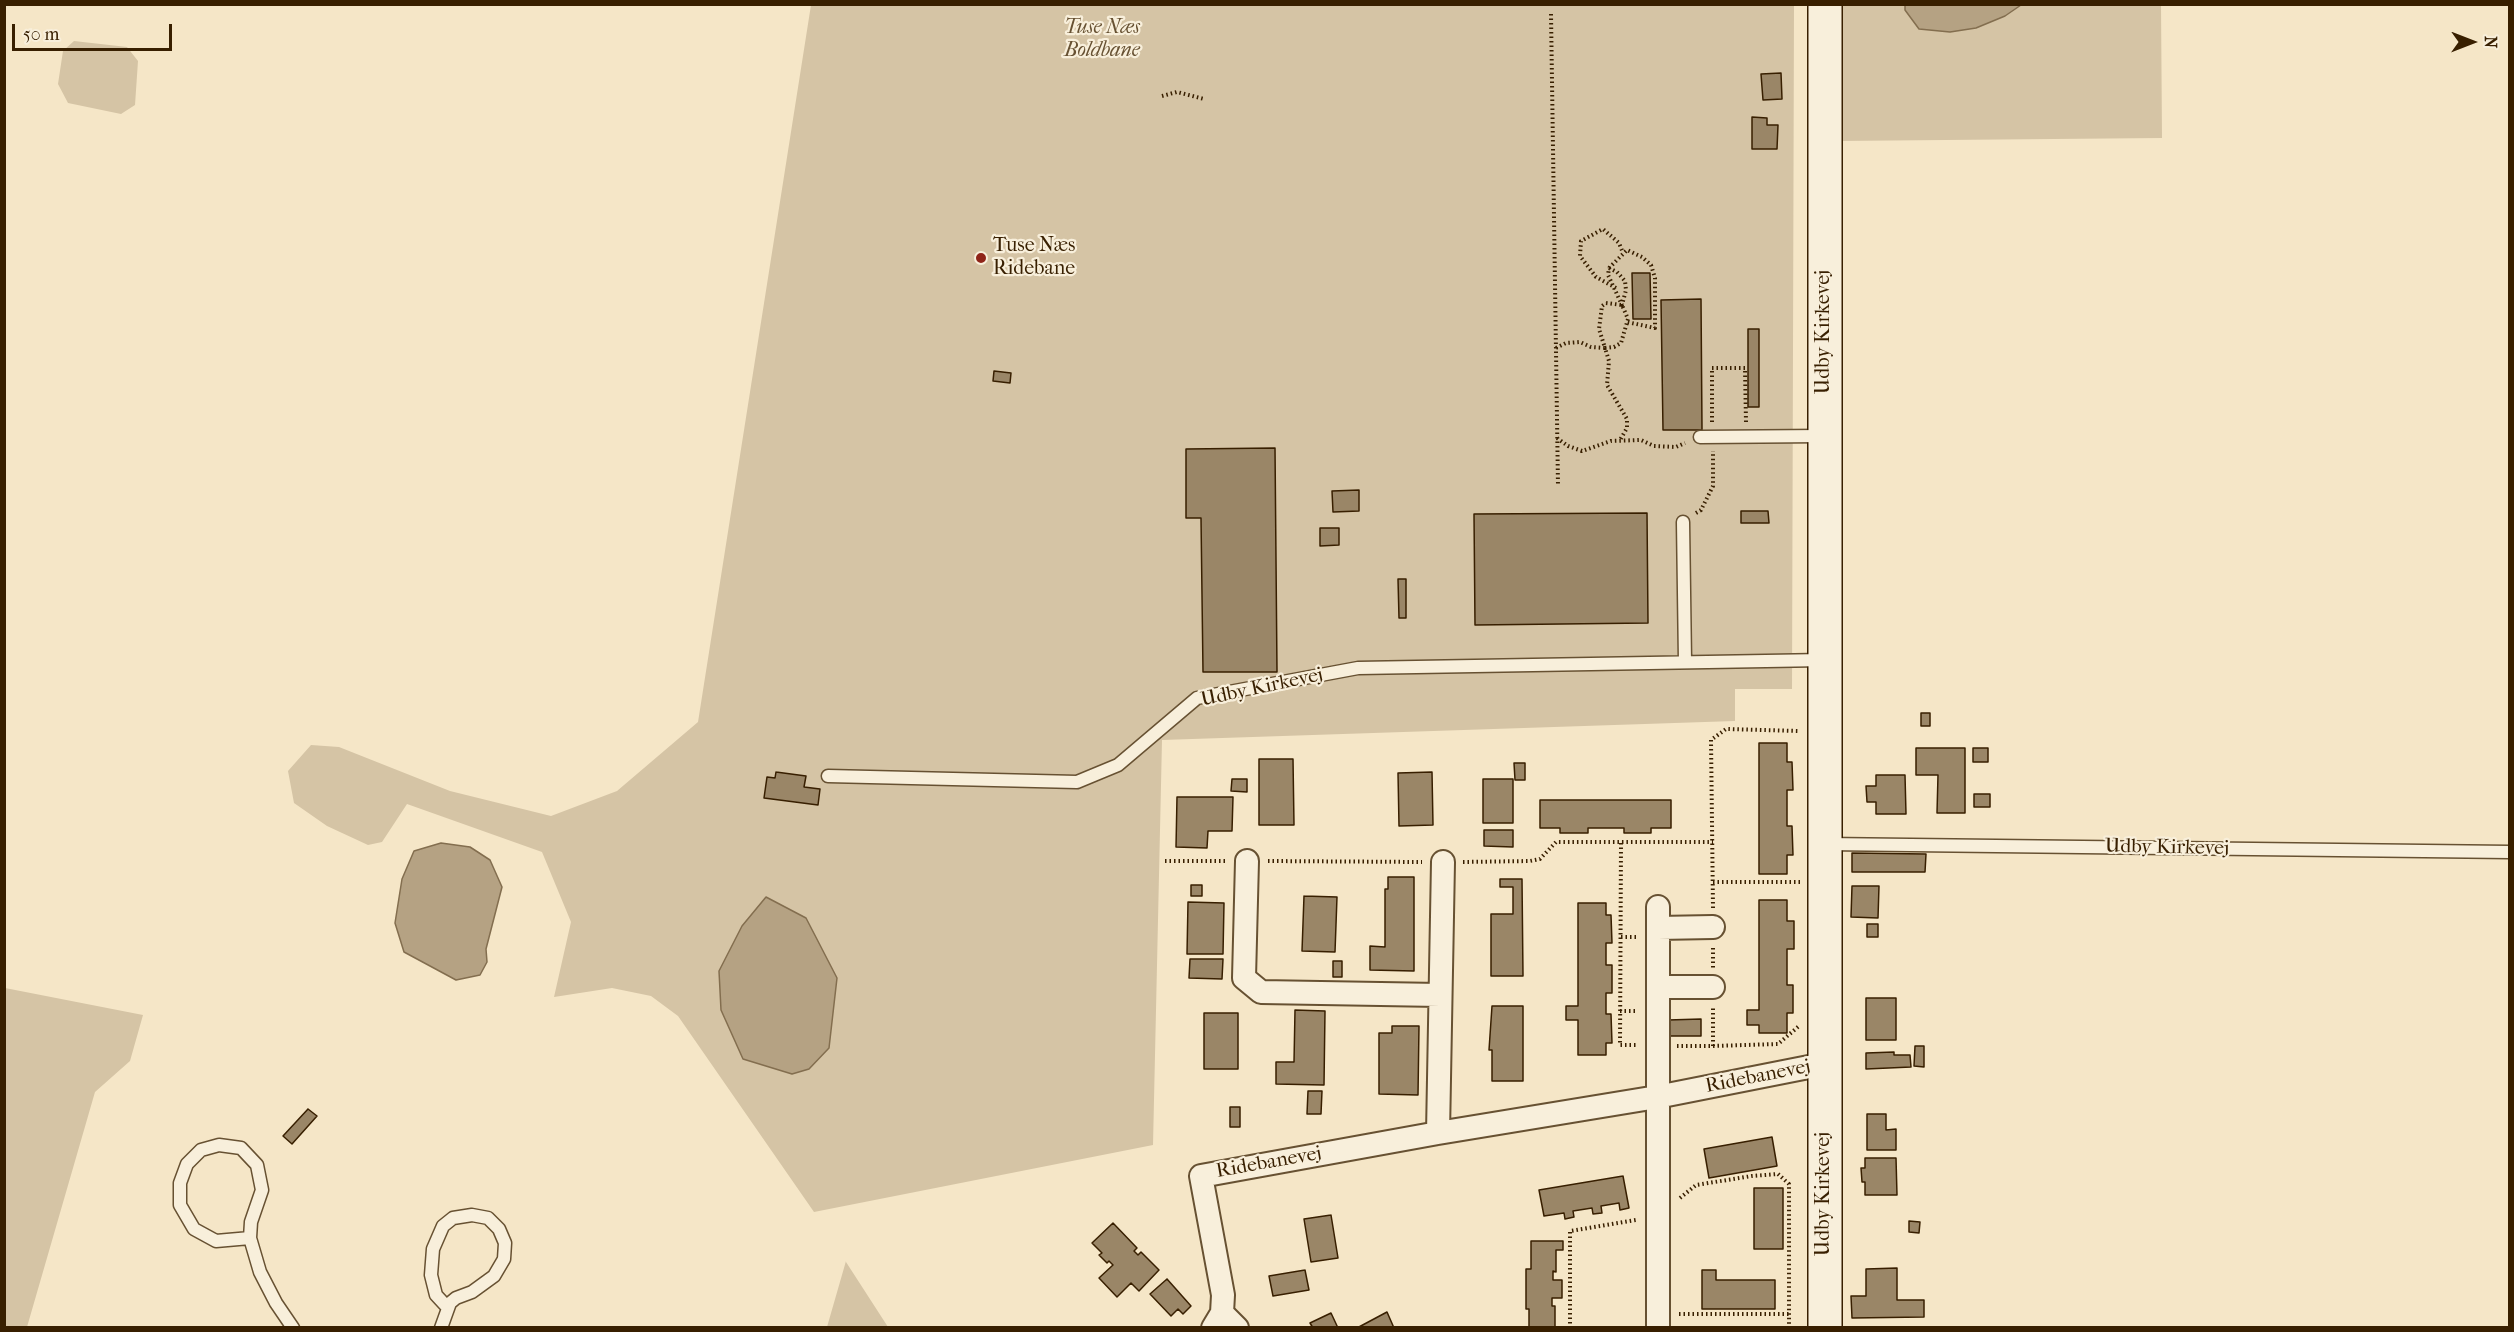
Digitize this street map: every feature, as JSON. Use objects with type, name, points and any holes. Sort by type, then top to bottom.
[{"type":"street","name":"Udby Kirkevej","points":[[1825,4],[1825,1328]]},
{"type":"street","points":[[1247,861],[1244,978],[1260,992],[1440,995]]},
{"type":"street","points":[[1438,1133],[1443,862]]},
{"type":"street","points":[[1658,1328],[1658,917],[1713,927]]},
{"type":"street","points":[[1658,987],[1713,987]]},
{"type":"street","name":"Ridebanevej","points":[[1224,1323],[1223,1295],[1201,1176],[1438,1133],[1657,1097],[1824,1064]]},
{"type":"lane","points":[[1700,437],[1824,436]]},
{"type":"lane","points":[[1683,522],[1685,662]]},
{"type":"lane","name":"Udby Kirkevej","points":[[828,776],[1077,782],[1118,765],[1197,698],[1358,668],[1825,660]]},
{"type":"lane","name":"Udby Kirkevej","points":[[1824,844],[2510,852]]},
{"type":"lane","points":[[250,1238],[216,1241],[194,1229],[180,1205],[180,1183],[187,1164],[201,1150],[219,1145],[242,1148],[257,1165],[262,1190],[251,1222],[250,1238],[260,1272],[276,1303],[293,1328]]},
{"type":"lane","points":[[441,1328],[450,1303],[472,1292],[494,1276],[504,1259],[505,1243],[499,1228],[488,1218],[472,1215],[453,1218],[443,1226],[433,1249],[431,1275],[435,1295],[448,1308]]},
{"type":"path","points":[[1551,14],[1558,486]]},
{"type":"path","points":[[1161,96],[1177,92],[1204,99]]},
{"type":"path","points":[[1616,288],[1596,277],[1580,255],[1581,241],[1603,229],[1619,243],[1623,253]]},
{"type":"path","points":[[1556,348],[1566,343],[1580,342],[1605,348],[1621,343],[1627,322],[1628,319],[1616,288],[1608,275],[1609,268],[1628,250],[1642,257],[1652,266],[1655,278],[1655,328],[1627,322]]},
{"type":"path","points":[[1609,268],[1617,272],[1625,281],[1626,290],[1622,306]]},
{"type":"path","points":[[1620,440],[1627,428],[1628,419],[1607,385],[1609,361],[1599,329],[1602,306],[1606,303],[1622,306]]},
{"type":"path","points":[[1557,438],[1568,446],[1582,450],[1620,440],[1641,440],[1654,446],[1676,447],[1700,437]]},
{"type":"path","points":[[1711,740],[1726,729],[1802,731],[1802,742]]},
{"type":"path","points":[[1802,871],[1802,893]]},
{"type":"path","points":[[1713,882],[1802,882]]},
{"type":"path","points":[[1713,1046],[1778,1044],[1798,1028],[1800,1021]]},
{"type":"path","points":[[1678,1200],[1696,1185],[1752,1176],[1778,1174],[1788,1184],[1789,1328]]},
{"type":"path","points":[[1570,1328],[1570,1231],[1658,1217]]},
{"type":"path","points":[[1679,1302],[1680,1321]]},
{"type":"path","points":[[1679,1314],[1789,1314]]},
{"type":"green space","name":"Tuse Næs Boldbane","points":[[811,5],[1794,5],[1792,689],[1735,689],[1735,721],[1162,740],[1153,1145],[814,1212],[678,1016],[651,996],[612,988],[554,997],[571,922],[542,852],[407,804],[382,842],[368,845],[327,826],[294,803],[288,771],[311,745],[339,747],[450,791],[551,816],[617,791],[698,722]]},
{"type":"green space","points":[[1835,5],[2161,5],[2162,138],[1837,141]]},
{"type":"green space","points":[[74,41],[127,47],[138,61],[135,105],[121,114],[68,103],[58,84],[63,51]]},
{"type":"green space","points":[[5,988],[143,1015],[130,1061],[95,1092],[27,1327],[5,1327]]},
{"type":"green space","points":[[846,1262],[888,1327],[827,1327]]},
{"type":"shaded area","points":[[1905,4],[2021,5],[2005,16],[1976,28],[1950,32],[1919,29],[1905,10]]},
{"type":"shaded area","points":[[441,843],[470,847],[490,860],[502,887],[486,949],[487,962],[480,975],[456,980],[404,952],[395,923],[402,879],[414,851]]},
{"type":"shaded area","points":[[766,897],[806,918],[837,978],[829,1048],[809,1069],[792,1074],[743,1059],[721,1010],[719,971],[742,926]]},
{"type":"building","points":[[1781,73],[1782,99],[1763,100],[1761,74]]},
{"type":"building","points":[[1752,117],[1767,118],[1767,125],[1778,125],[1777,149],[1752,149]]},
{"type":"building","points":[[1632,273],[1650,273],[1651,319],[1633,319]]},
{"type":"building","points":[[1701,299],[1702,430],[1663,430],[1661,300]]},
{"type":"building","points":[[1748,329],[1759,329],[1759,407],[1748,407]]},
{"type":"building","points":[[994,371],[1011,373],[1010,383],[993,381]]},
{"type":"building","points":[[1275,448],[1277,672],[1203,672],[1201,518],[1186,518],[1186,449]]},
{"type":"building","points":[[1359,490],[1359,511],[1333,512],[1332,491]]},
{"type":"building","points":[[1741,511],[1768,511],[1769,523],[1741,523]]},
{"type":"building","points":[[1647,513],[1648,623],[1475,625],[1474,514]]},
{"type":"building","points":[[1320,528],[1339,528],[1339,545],[1320,546]]},
{"type":"building","points":[[1398,579],[1406,579],[1406,618],[1399,618]]},
{"type":"building","points":[[1921,713],[1930,713],[1930,726],[1921,726]]},
{"type":"building","points":[[1759,743],[1787,743],[1787,762],[1792,762],[1793,790],[1787,790],[1787,826],[1792,826],[1793,855],[1787,855],[1787,874],[1759,874]]},
{"type":"building","points":[[1916,748],[1965,748],[1965,813],[1937,813],[1938,775],[1916,775]]},
{"type":"building","points":[[1973,748],[1988,748],[1988,762],[1973,762]]},
{"type":"building","points":[[1259,759],[1293,759],[1294,825],[1259,825]]},
{"type":"building","points":[[1514,763],[1525,763],[1525,780],[1515,780]]},
{"type":"building","points":[[776,772],[806,776],[804,787],[820,789],[818,805],[764,798],[767,777],[775,778]]},
{"type":"building","points":[[1432,772],[1433,825],[1399,826],[1398,773]]},
{"type":"building","points":[[1876,775],[1905,775],[1906,814],[1876,814],[1876,802],[1867,802],[1866,786],[1876,786]]},
{"type":"building","points":[[1232,779],[1247,779],[1247,792],[1231,791]]},
{"type":"building","points":[[1483,779],[1513,779],[1513,823],[1483,823]]},
{"type":"building","points":[[1974,794],[1990,794],[1990,807],[1974,807]]},
{"type":"building","points":[[1177,797],[1233,797],[1232,831],[1208,831],[1207,848],[1176,847]]},
{"type":"building","points":[[1540,800],[1671,800],[1671,828],[1651,828],[1651,833],[1624,833],[1624,828],[1588,828],[1588,833],[1560,833],[1560,828],[1540,828]]},
{"type":"building","points":[[1484,830],[1513,830],[1513,847],[1484,846]]},
{"type":"building","points":[[1852,853],[1926,854],[1925,872],[1852,872]]},
{"type":"building","points":[[1388,877],[1414,877],[1414,971],[1370,970],[1370,946],[1385,947],[1385,889],[1388,889]]},
{"type":"building","points":[[1500,879],[1522,879],[1523,976],[1491,976],[1491,914],[1513,914],[1513,887],[1500,887]]},
{"type":"building","points":[[1191,885],[1202,885],[1202,896],[1191,896]]},
{"type":"building","points":[[1852,886],[1879,886],[1878,918],[1851,917]]},
{"type":"building","points":[[1304,896],[1337,897],[1335,952],[1302,951]]},
{"type":"building","points":[[1759,900],[1787,900],[1787,921],[1794,921],[1794,949],[1787,949],[1787,985],[1793,985],[1793,1013],[1787,1013],[1787,1033],[1759,1033],[1759,1025],[1747,1025],[1747,1010],[1759,1010]]},
{"type":"building","points":[[1188,902],[1224,903],[1223,954],[1187,954]]},
{"type":"building","points":[[1578,903],[1606,903],[1606,915],[1611,915],[1612,943],[1606,943],[1606,965],[1612,965],[1612,993],[1606,993],[1606,1014],[1611,1014],[1612,1043],[1606,1043],[1606,1055],[1578,1055],[1578,1020],[1566,1020],[1566,1006],[1578,1006]]},
{"type":"building","points":[[1867,924],[1878,924],[1878,937],[1867,937]]},
{"type":"building","points":[[1190,959],[1223,959],[1222,979],[1189,978]]},
{"type":"building","points":[[1333,961],[1342,961],[1342,977],[1333,977]]},
{"type":"building","points":[[1866,998],[1896,998],[1896,1040],[1866,1040]]},
{"type":"building","points":[[1492,1006],[1523,1006],[1523,1081],[1492,1081],[1492,1050],[1489,1050]]},
{"type":"building","points":[[1295,1010],[1325,1011],[1324,1085],[1276,1084],[1276,1062],[1294,1062]]},
{"type":"building","points":[[1204,1013],[1238,1013],[1238,1069],[1204,1069]]},
{"type":"building","points":[[1701,1019],[1701,1036],[1668,1036],[1668,1020]]},
{"type":"building","points":[[1392,1026],[1419,1026],[1418,1095],[1379,1094],[1379,1033],[1392,1033]]},
{"type":"building","points":[[1915,1046],[1924,1046],[1924,1067],[1914,1066]]},
{"type":"building","points":[[1894,1052],[1894,1055],[1910,1055],[1911,1067],[1866,1069],[1866,1053]]},
{"type":"building","points":[[1308,1091],[1322,1091],[1321,1114],[1307,1114]]},
{"type":"building","points":[[1230,1107],[1240,1107],[1240,1127],[1230,1127]]},
{"type":"building","points":[[308,1109],[317,1116],[292,1144],[283,1136]]},
{"type":"building","points":[[1867,1114],[1886,1114],[1886,1130],[1896,1129],[1896,1150],[1867,1150]]},
{"type":"building","points":[[1772,1137],[1777,1166],[1709,1178],[1704,1149]]},
{"type":"building","points":[[1865,1158],[1896,1158],[1897,1195],[1865,1195],[1865,1182],[1862,1182],[1861,1168],[1865,1168]]},
{"type":"building","points":[[1623,1176],[1629,1208],[1620,1210],[1619,1203],[1601,1206],[1602,1213],[1593,1214],[1592,1208],[1573,1211],[1574,1217],[1565,1219],[1564,1213],[1544,1216],[1539,1190]]},
{"type":"building","points":[[1754,1188],[1783,1188],[1783,1249],[1754,1249]]},
{"type":"building","points":[[1331,1215],[1338,1258],[1311,1262],[1304,1219]]},
{"type":"building","points":[[1909,1221],[1920,1222],[1919,1233],[1909,1232]]},
{"type":"building","points":[[1113,1223],[1137,1248],[1134,1251],[1138,1255],[1141,1252],[1159,1270],[1139,1291],[1131,1283],[1117,1297],[1099,1278],[1113,1265],[1109,1261],[1107,1263],[1099,1255],[1102,1253],[1092,1243]]},
{"type":"building","points":[[1531,1241],[1563,1241],[1563,1250],[1556,1250],[1556,1272],[1553,1271],[1553,1280],[1562,1280],[1562,1298],[1552,1298],[1552,1306],[1555,1306],[1555,1327],[1562,1328],[1529,1328],[1529,1309],[1526,1309],[1526,1269],[1531,1269]]},
{"type":"building","points":[[1897,1268],[1897,1300],[1924,1300],[1924,1317],[1852,1318],[1851,1296],[1866,1296],[1866,1269]]},
{"type":"building","points":[[1305,1270],[1309,1290],[1273,1296],[1269,1276]]},
{"type":"building","points":[[1702,1270],[1716,1270],[1716,1280],[1775,1280],[1775,1309],[1702,1309]]},
{"type":"building","points":[[1167,1279],[1191,1306],[1183,1314],[1178,1309],[1171,1316],[1150,1294]]},
{"type":"building","points":[[1387,1312],[1394,1328],[1357,1328]]},
{"type":"building","points":[[1331,1313],[1338,1328],[1313,1328],[1310,1323]]},
{"type":"place","name":"Tuse Næs Ridebane","points":[[981,258]]}]
